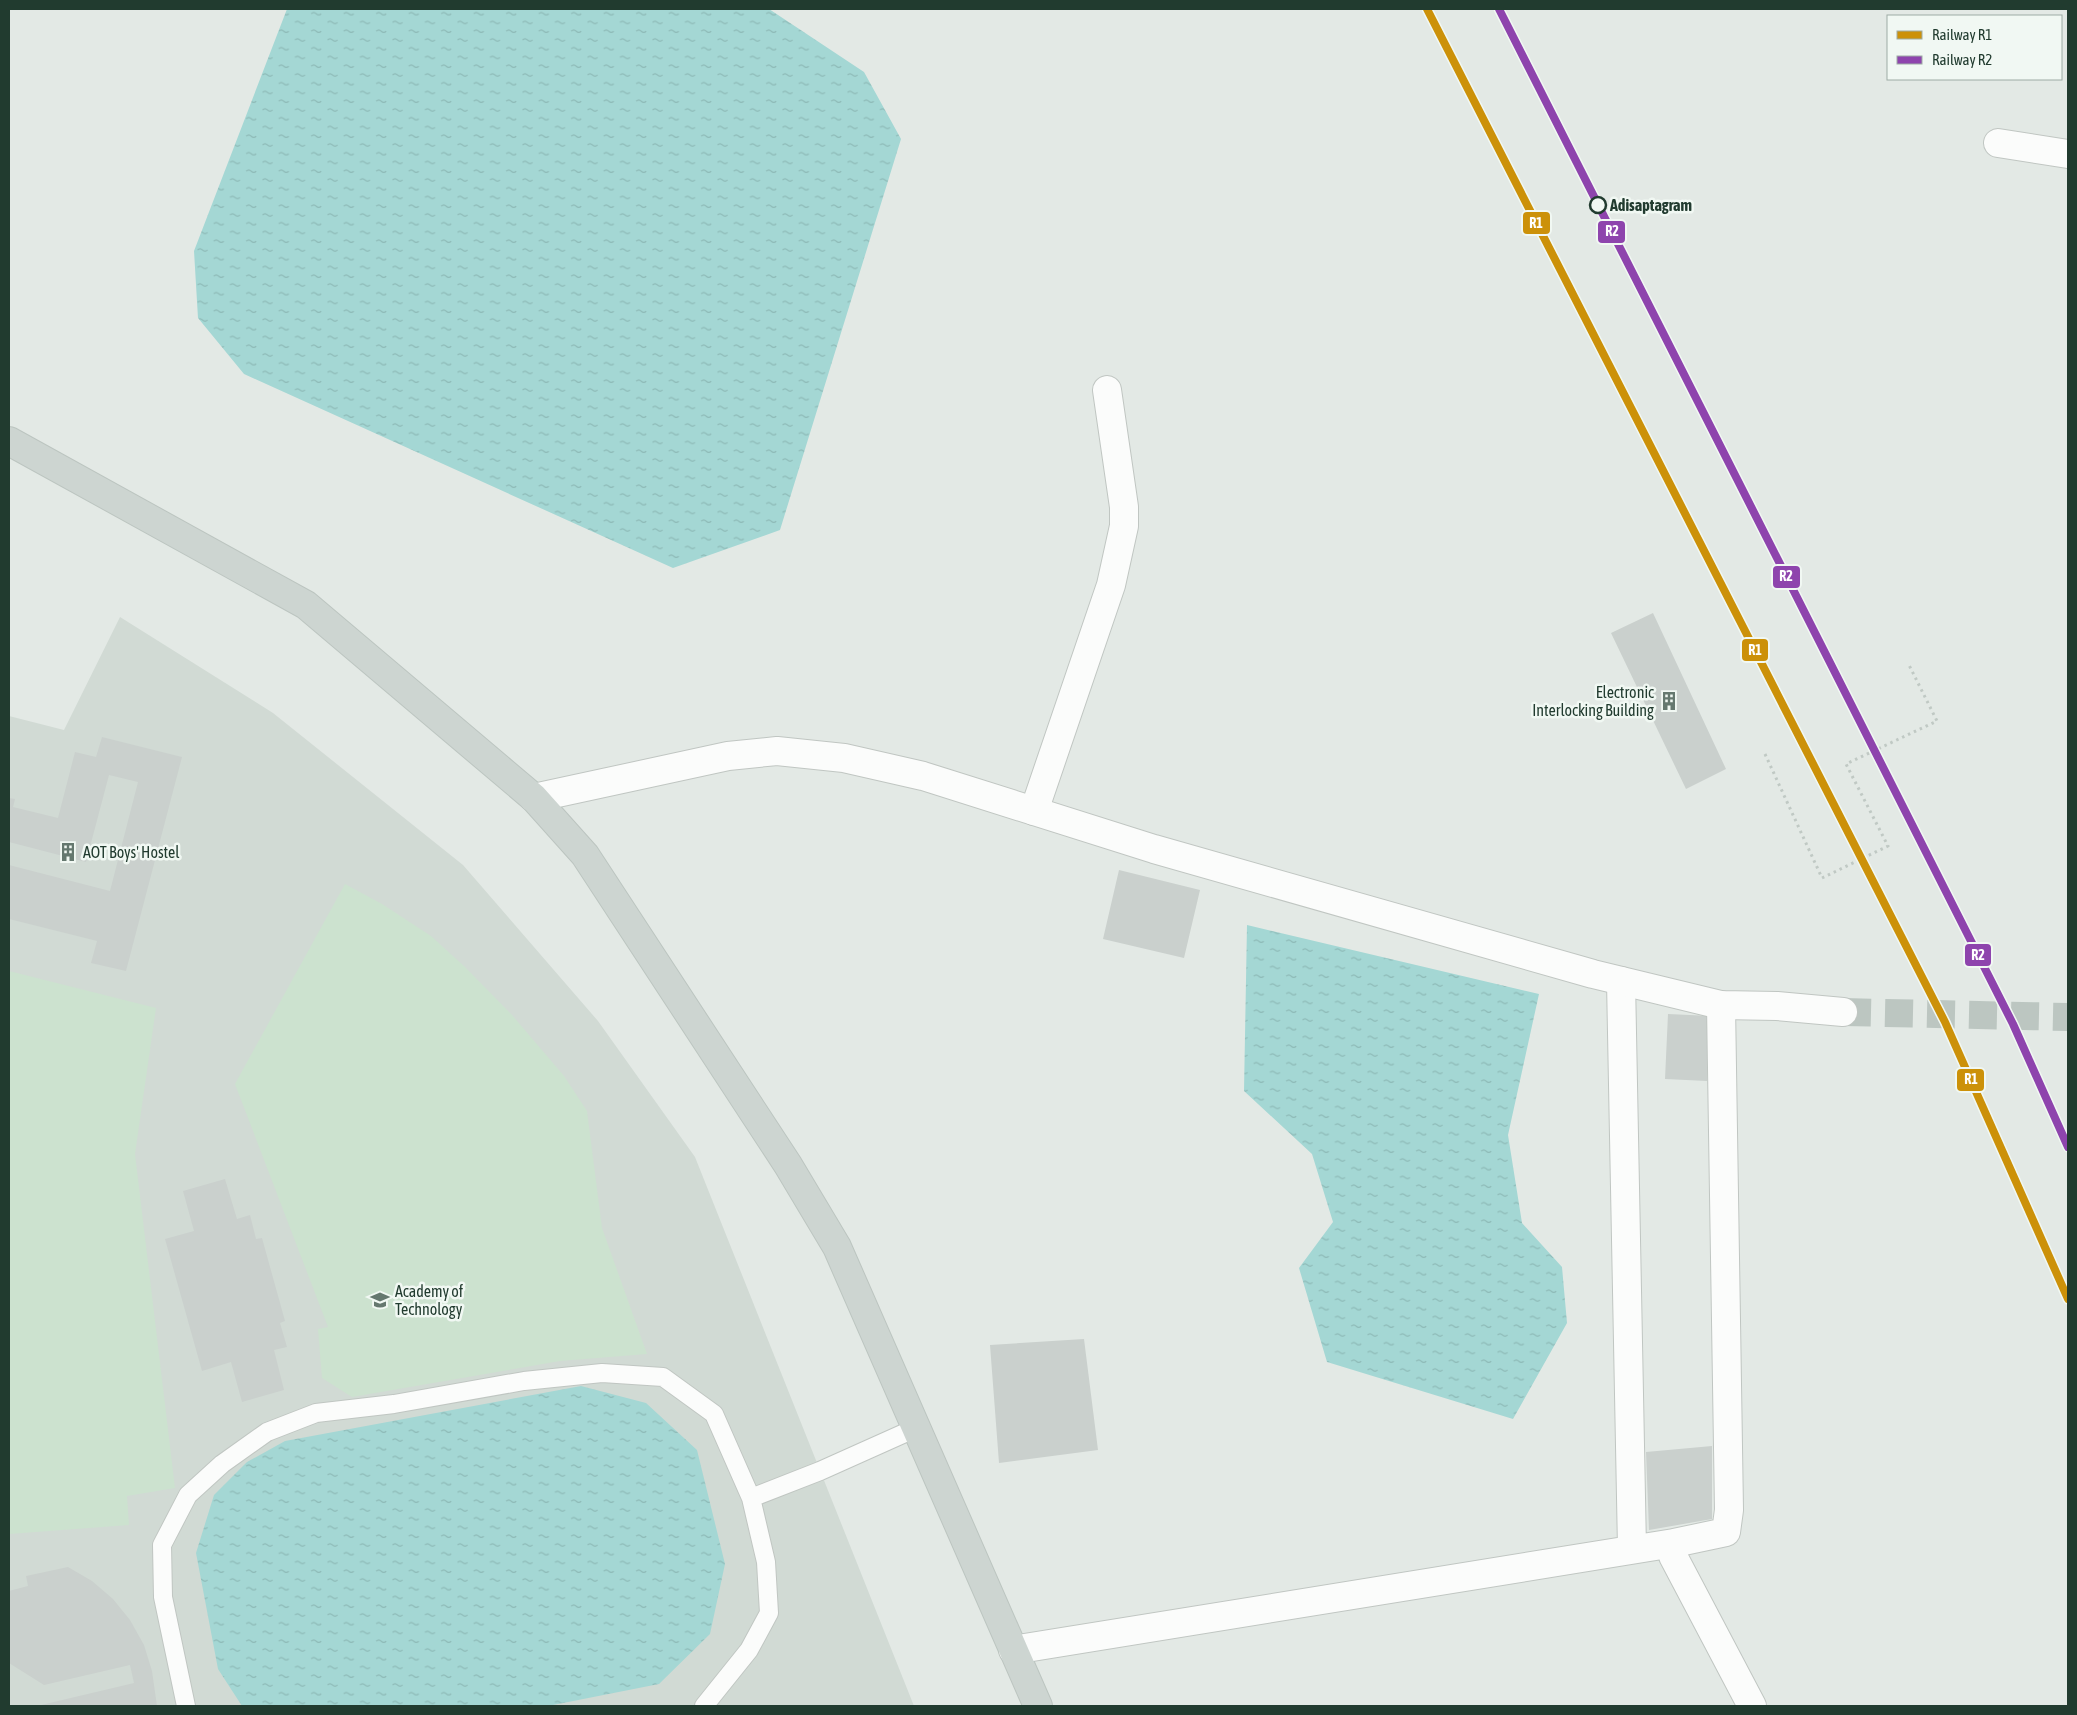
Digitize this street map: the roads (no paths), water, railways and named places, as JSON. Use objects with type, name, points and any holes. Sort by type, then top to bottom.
[{"type":"main road","points":[[9,441],[306,605],[534,798],[586,855],[788,1165],[837,1247],[1038,1706]]},
{"type":"street","points":[[1998,142],[2068,154]]},
{"type":"street","points":[[1034,811],[1111,585],[1124,526],[1124,508],[1107,390]]},
{"type":"street","points":[[534,798],[728,756],[777,751],[844,758],[923,776],[1154,848],[1325,896],[1484,944],[1621,981],[1721,1005],[1777,1006],[1843,1012]]},
{"type":"street","points":[[1621,981],[1632,1549]]},
{"type":"street","points":[[1013,1650],[1674,1543],[1726,1532],[1729,1510],[1721,1005]]},
{"type":"street","points":[[1674,1543],[1673,1556],[1752,1706]]},
{"type":"lane","points":[[186,1706],[163,1597],[162,1545],[188,1495],[222,1464],[267,1432],[316,1412],[394,1404],[524,1381],[602,1373],[663,1377],[714,1414],[751,1498],[766,1562],[769,1613],[750,1650],[704,1706]]},
{"type":"lane","points":[[751,1498],[820,1471],[916,1428]]},
{"type":"water","points":[[287,9],[769,9],[864,72],[901,139],[780,530],[673,568],[244,374],[198,318],[194,251]]},
{"type":"water","points":[[1247,925],[1539,994],[1508,1135],[1522,1223],[1562,1267],[1567,1323],[1513,1419],[1327,1362],[1299,1268],[1333,1222],[1312,1154],[1244,1091]]},
{"type":"water","points":[[581,1386],[646,1403],[697,1450],[725,1564],[710,1634],[659,1684],[548,1706],[242,1706],[218,1669],[196,1553],[214,1495],[247,1462],[285,1441]]},
{"type":"tunnel","points":[[1843,1012],[2068,1017]]},
{"type":"rail line","name":"R1","points":[[1427,9],[1945,1022],[2068,1299]]},
{"type":"rail line","name":"R2","points":[[1499,9],[2013,1024],[2068,1147]]},
{"type":"place","name":"Adisaptagram","points":[[1598,205]]},
{"type":"place","name":"Electronic Interlocking Building","points":[[1669,701]]},
{"type":"place","name":"AOT Boys' Hostel","points":[[68,852]]},
{"type":"place","name":"Academy of Technology","points":[[380,1300]]}]
